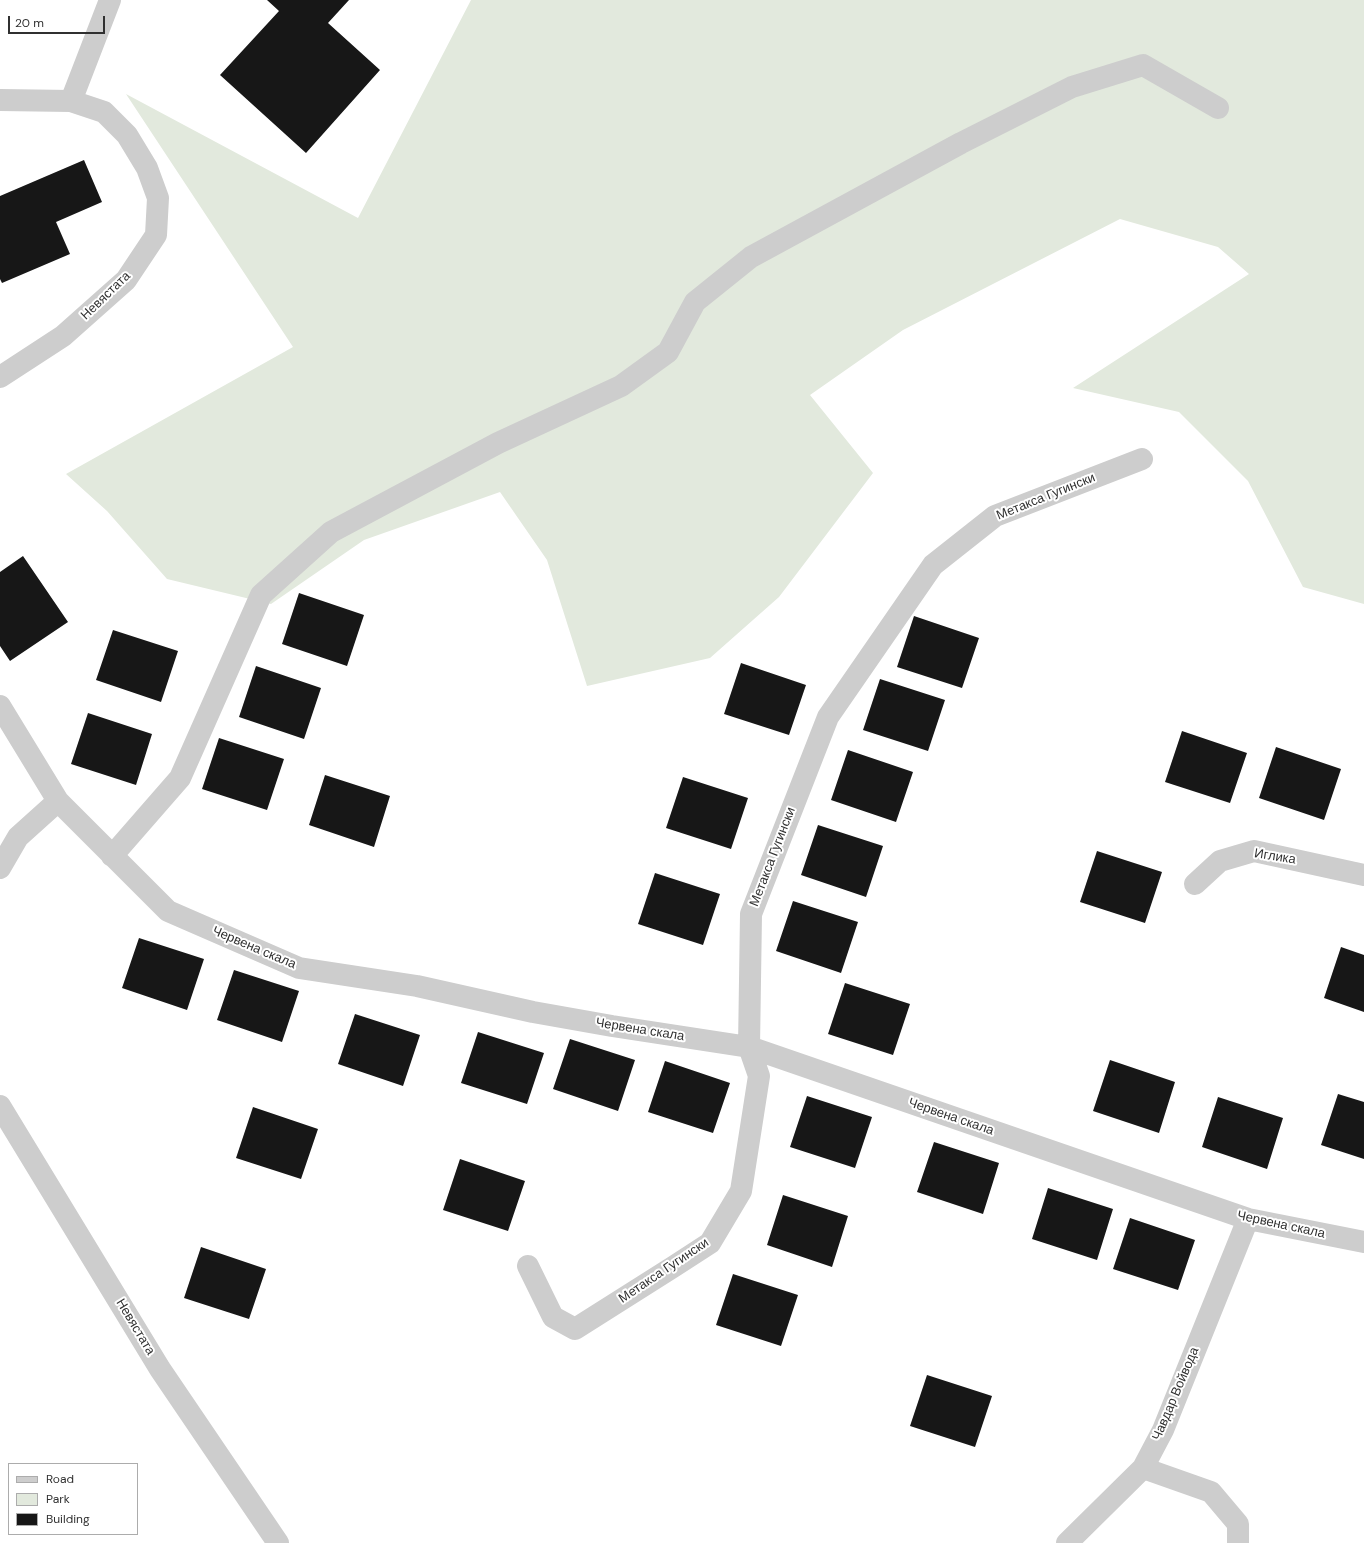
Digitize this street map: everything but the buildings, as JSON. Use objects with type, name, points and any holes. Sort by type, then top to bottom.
[{"type":"street","points":[[71,100],[110,0]]},
{"type":"street","points":[[112,856],[180,778],[261,595],[331,532],[498,443],[621,386],[668,352],[696,302],[751,257],[961,143],[1072,87],[1143,65],[1218,108]]},
{"type":"street","name":"Невястата","points":[[0,100],[71,100],[104,112],[127,135],[147,168],[158,198],[156,235],[126,280],[63,336],[0,377]]},
{"type":"street","name":"Метакса Гугински","points":[[528,1266],[553,1317],[575,1329],[673,1268],[710,1242],[741,1191],[759,1076],[749,1047],[751,914],[828,717],[933,566],[995,516],[1142,459]]},
{"type":"street","name":"Червена скала","points":[[0,706],[58,801],[168,911],[299,968],[417,986],[533,1012],[612,1026],[749,1047],[1248,1219],[1364,1242]]},
{"type":"street","points":[[0,868],[18,837],[58,801]]},
{"type":"street","name":"Иглика","points":[[1195,884],[1220,861],[1254,851],[1364,875]]},
{"type":"street","name":"Невястата","points":[[0,1106],[160,1369],[278,1543]]},
{"type":"street","name":"Чавдар Войвода","points":[[1067,1543],[1143,1468],[1163,1430],[1248,1219]]},
{"type":"street","points":[[1143,1468],[1210,1492],[1238,1524],[1238,1543]]},
{"type":"green space","points":[[471,0],[1364,0],[1364,604],[1303,587],[1248,481],[1179,412],[1073,388],[1249,274],[1218,247],[1120,219],[903,330],[810,395],[873,473],[779,597],[710,658],[587,686],[547,560],[500,492],[364,540],[271,604],[167,579],[107,511],[66,474],[293,347],[126,94],[358,218]]}]
